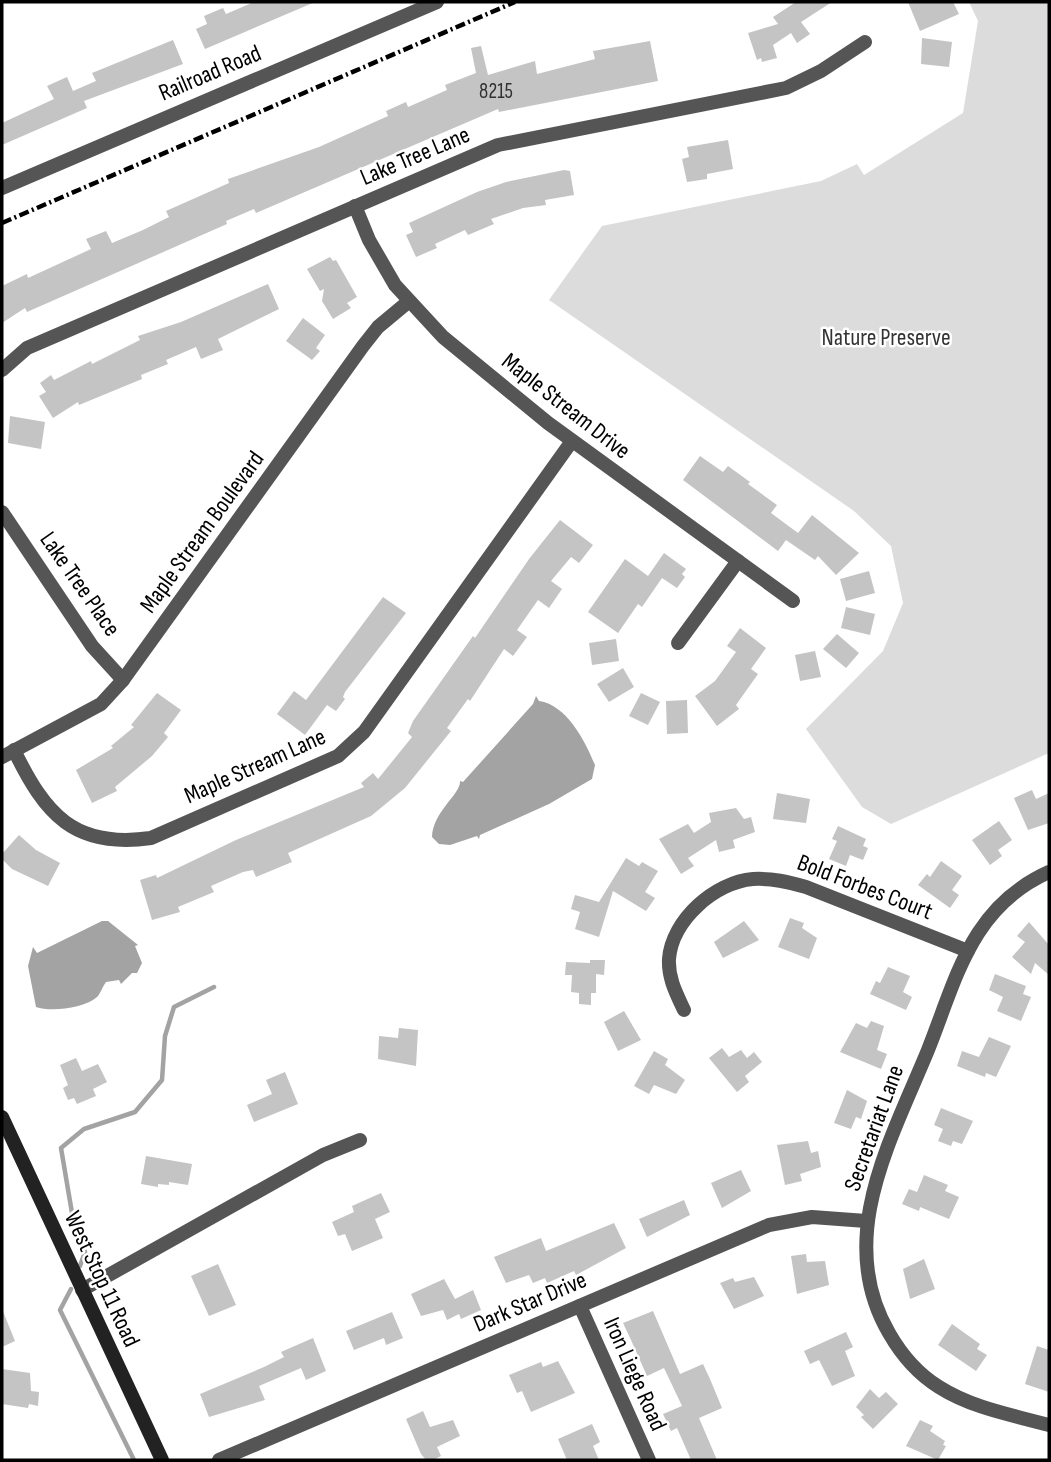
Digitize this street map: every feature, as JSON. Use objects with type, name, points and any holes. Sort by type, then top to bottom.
[{"type":"main road","name":"West Stop 11 Road","points":[[2,1117],[162,1460]]},
{"type":"street","name":"Railroad Road","points":[[2,188],[437,2]]},
{"type":"street","name":"Lake Tree Lane","points":[[2,370],[27,348],[498,145],[786,88],[821,71],[864,42]]},
{"type":"street","name":"Maple Stream Drive","points":[[355,206],[381,262],[408,302],[460,351],[572,441],[793,601]]},
{"type":"street","name":"Maple Stream Boulevard","points":[[5,754],[72,723],[101,704],[123,680],[363,346],[378,327],[408,302]]},
{"type":"street","name":"Maple Stream Lane","points":[[5,754],[50,811],[84,833],[122,842],[151,838],[338,757],[364,732],[572,441]]},
{"type":"street","name":"Lake Tree Place","points":[[2,512],[92,646],[123,680]]},
{"type":"street","points":[[678,643],[738,561]]},
{"type":"street","name":"Secretariat Lane","points":[[1049,872],[1024,884],[989,915],[968,951],[875,1180],[866,1221],[866,1270],[877,1311],[898,1348],[916,1369],[938,1387],[970,1403],[1049,1425]]},
{"type":"street","name":"Bold Forbes Court","points":[[684,1010],[672,985],[669,958],[678,932],[699,904],[723,888],[751,879],[779,879],[806,887],[968,951]]},
{"type":"street","points":[[82,1290],[323,1155],[359,1140]]},
{"type":"street","name":"Dark Star Drive","points":[[219,1460],[769,1225],[812,1217],[866,1221]]},
{"type":"street","name":"Iron Liege Road","points":[[580,1306],[649,1460]]},
{"type":"green space","name":"Nature Preserve","points":[[969,2],[1049,2],[1049,753],[891,824],[862,807],[806,729],[883,651],[903,603],[891,546],[854,511],[549,300],[602,226],[821,181],[857,164],[864,175],[963,113],[978,21]]},
{"type":"shaded area","points":[[536,696],[539,701],[558,709],[574,726],[595,765],[592,779],[549,804],[480,835],[479,839],[477,836],[450,845],[439,844],[432,837],[437,819],[456,792],[460,781],[463,782],[533,704]]},
{"type":"shaded area","points":[[102,921],[108,921],[138,945],[135,946],[142,963],[137,973],[132,973],[121,984],[119,980],[106,982],[97,997],[84,1004],[58,1009],[36,1007],[28,966],[33,947],[37,953]]},
{"type":"building","points":[[254,2],[315,2],[205,49],[196,29],[207,24],[204,16],[223,8],[226,14]]},
{"type":"building","points":[[796,2],[832,2],[801,22],[810,34],[797,43],[791,33],[773,45],[777,58],[762,62],[761,58],[757,60],[748,33],[778,24],[773,17]]},
{"type":"building","points":[[908,2],[953,2],[959,14],[920,31]]},
{"type":"building","points":[[922,38],[952,42],[949,67],[921,64]]},
{"type":"building","points":[[173,40],[183,64],[84,101],[87,108],[2,145],[2,123],[54,99],[47,86],[67,77],[73,91],[96,81],[92,73]]},
{"type":"building","points":[[650,41],[658,81],[499,112],[498,109],[256,213],[254,209],[226,221],[227,224],[27,312],[25,308],[2,323],[2,286],[27,274],[28,278],[91,249],[86,239],[106,231],[112,243],[169,217],[166,211],[229,183],[228,179],[319,147],[388,116],[386,111],[406,102],[408,107],[447,90],[445,85],[476,73],[471,48],[481,46],[488,75],[535,61],[537,74],[595,59],[593,51]]},
{"type":"building","points":[[728,140],[733,169],[707,174],[707,179],[687,182],[682,159],[689,157],[687,147]]},
{"type":"building","points":[[570,171],[574,195],[545,200],[546,205],[523,208],[491,219],[494,224],[468,235],[465,230],[435,244],[437,248],[416,257],[406,235],[413,232],[409,223],[506,182]]},
{"type":"building","points":[[330,257],[333,261],[336,260],[357,297],[347,303],[351,308],[333,319],[322,301],[324,289],[320,291],[307,269]]},
{"type":"building","points":[[268,284],[279,309],[218,339],[223,350],[201,359],[196,347],[166,360],[168,364],[141,375],[142,379],[79,405],[78,402],[53,418],[39,396],[46,392],[40,383],[51,375],[54,380],[140,340],[138,336],[181,322]]},
{"type":"building","points":[[303,318],[325,335],[316,348],[320,351],[312,360],[286,341]]},
{"type":"building","points":[[10,416],[45,422],[41,449],[8,443]]},
{"type":"building","points":[[700,456],[723,472],[728,466],[750,482],[748,484],[777,505],[771,513],[798,533],[812,515],[859,553],[836,575],[818,556],[815,560],[786,540],[778,551],[683,480]]},
{"type":"building","points":[[560,520],[593,545],[579,563],[571,557],[551,581],[562,589],[549,608],[538,600],[517,630],[527,637],[513,656],[504,649],[470,701],[468,699],[447,728],[451,731],[405,788],[371,816],[288,853],[292,862],[256,877],[253,870],[243,872],[211,886],[214,892],[178,907],[180,912],[152,920],[140,880],[156,875],[157,878],[236,840],[364,787],[361,783],[373,773],[378,779],[412,737],[408,733],[413,721]]},
{"type":"building","points":[[664,553],[686,569],[682,574],[685,577],[677,588],[662,578],[642,607],[638,604],[618,633],[588,612],[625,559],[648,576]]},
{"type":"building","points":[[869,571],[875,593],[846,601],[840,579]]},
{"type":"building","points":[[383,597],[406,613],[345,692],[345,699],[336,711],[327,705],[305,735],[277,714],[294,691],[306,700]]},
{"type":"building","points":[[846,607],[875,614],[870,635],[841,628]]},
{"type":"building","points":[[740,628],[766,648],[751,669],[758,674],[736,705],[739,709],[717,726],[695,696],[715,681],[736,652],[727,646]]},
{"type":"building","points":[[837,634],[859,653],[846,668],[823,649]]},
{"type":"building","points":[[616,639],[619,661],[592,665],[589,643]]},
{"type":"building","points":[[815,651],[821,677],[800,681],[795,655]]},
{"type":"building","points":[[623,668],[634,687],[609,702],[597,684]]},
{"type":"building","points":[[157,693],[181,710],[164,733],[168,737],[152,756],[115,787],[117,791],[92,803],[76,770],[113,748],[111,746],[134,727],[131,725]]},
{"type":"building","points":[[641,693],[660,702],[648,725],[629,716]]},
{"type":"building","points":[[687,700],[688,733],[667,734],[666,701]]},
{"type":"building","points":[[1032,790],[1036,799],[1049,793],[1049,823],[1028,830],[1014,798]]},
{"type":"building","points":[[777,793],[810,799],[806,823],[773,819]]},
{"type":"building","points":[[736,808],[744,819],[751,817],[755,832],[733,840],[735,848],[719,852],[716,840],[688,858],[694,866],[681,874],[659,839],[688,824],[694,833],[711,822],[709,813]]},
{"type":"building","points":[[999,821],[1012,840],[998,850],[1002,856],[990,865],[972,840]]},
{"type":"building","points":[[838,826],[866,839],[863,846],[868,848],[863,860],[850,855],[846,866],[829,859],[837,841],[832,839]]},
{"type":"building","points":[[19,835],[36,850],[60,863],[48,886],[12,869],[2,859],[2,854]]},
{"type":"building","points":[[626,858],[639,866],[642,862],[658,871],[645,892],[655,898],[646,911],[613,891],[599,937],[575,929],[580,912],[571,909],[575,895],[599,902]]},
{"type":"building","points":[[941,861],[962,876],[952,890],[959,895],[950,908],[918,885],[927,874],[930,877]]},
{"type":"building","points":[[790,918],[804,923],[802,928],[817,938],[809,959],[778,947]]},
{"type":"building","points":[[744,921],[759,940],[723,958],[714,942]]},
{"type":"building","points":[[1029,922],[1049,945],[1049,975],[1035,963],[1031,974],[1012,957],[1025,942],[1017,936]]},
{"type":"building","points":[[590,960],[605,960],[604,975],[596,974],[596,993],[591,993],[591,1005],[579,1004],[579,993],[571,992],[572,975],[565,975],[566,962],[590,963]]},
{"type":"building","points":[[888,967],[910,976],[903,992],[912,997],[906,1010],[870,994],[876,981],[880,983]]},
{"type":"building","points":[[995,974],[1026,986],[1023,994],[1031,997],[1021,1021],[997,1011],[1003,997],[989,990]]},
{"type":"building","points":[[624,1011],[641,1040],[618,1051],[604,1022]]},
{"type":"building","points":[[871,1021],[884,1026],[877,1050],[887,1054],[881,1069],[840,1052],[856,1023],[867,1028]]},
{"type":"building","points":[[399,1028],[418,1030],[416,1066],[378,1059],[379,1036],[398,1038]]},
{"type":"building","points":[[989,1037],[1011,1046],[996,1077],[986,1073],[985,1077],[957,1066],[962,1051],[979,1057]]},
{"type":"building","points":[[722,1048],[729,1057],[741,1050],[747,1058],[754,1052],[762,1062],[745,1076],[749,1082],[737,1092],[709,1058]]},
{"type":"building","points":[[654,1051],[668,1059],[665,1065],[685,1080],[676,1094],[654,1085],[649,1094],[634,1086]]},
{"type":"building","points":[[76,1058],[82,1071],[98,1064],[107,1082],[93,1089],[96,1096],[77,1104],[74,1098],[68,1100],[63,1088],[68,1085],[60,1065]]},
{"type":"building","points":[[285,1072],[298,1104],[254,1122],[247,1105],[272,1094],[266,1080]]},
{"type":"building","points":[[847,1090],[867,1101],[861,1119],[856,1117],[851,1129],[834,1123]]},
{"type":"building","points":[[941,1108],[973,1121],[962,1144],[953,1141],[951,1146],[938,1141],[943,1129],[934,1125]]},
{"type":"building","points":[[808,1141],[811,1153],[818,1151],[821,1167],[800,1174],[802,1181],[785,1185],[777,1145]]},
{"type":"building","points":[[146,1156],[192,1164],[188,1185],[169,1182],[169,1185],[158,1184],[158,1187],[141,1184]]},
{"type":"building","points":[[741,1170],[751,1191],[722,1208],[711,1183]]},
{"type":"building","points":[[924,1175],[948,1185],[945,1191],[959,1197],[949,1219],[920,1207],[919,1211],[902,1204],[909,1189],[917,1192]]},
{"type":"building","points":[[381,1193],[390,1212],[375,1219],[383,1238],[352,1251],[345,1234],[338,1236],[332,1222],[354,1212],[352,1206]]},
{"type":"building","points":[[684,1200],[690,1215],[647,1237],[639,1219]]},
{"type":"building","points":[[614,1223],[626,1248],[576,1275],[574,1271],[547,1283],[545,1278],[533,1283],[529,1275],[506,1283],[494,1257],[541,1238],[546,1251]]},
{"type":"building","points":[[806,1254],[807,1262],[825,1261],[829,1285],[797,1294],[791,1256]]},
{"type":"building","points":[[924,1259],[935,1289],[910,1299],[903,1269]]},
{"type":"building","points":[[218,1264],[236,1305],[209,1316],[191,1276]]},
{"type":"building","points":[[754,1277],[764,1296],[734,1309],[720,1283],[733,1278],[735,1282]]},
{"type":"building","points":[[444,1279],[455,1299],[473,1290],[481,1310],[461,1319],[459,1314],[447,1320],[443,1310],[421,1316],[411,1294]]},
{"type":"building","points":[[2,1309],[15,1341],[2,1347]]},
{"type":"building","points":[[653,1311],[680,1374],[703,1364],[710,1379],[722,1408],[699,1418],[717,1460],[691,1460],[677,1428],[671,1431],[663,1414],[682,1406],[664,1368],[647,1376],[623,1323]]},
{"type":"building","points":[[392,1312],[403,1338],[386,1345],[384,1338],[354,1350],[346,1331]]},
{"type":"building","points":[[952,1324],[980,1344],[977,1349],[987,1355],[976,1371],[938,1345]]},
{"type":"building","points":[[846,1332],[853,1347],[845,1351],[855,1376],[832,1386],[819,1360],[810,1364],[804,1351]]},
{"type":"building","points":[[313,1338],[326,1371],[306,1380],[301,1368],[259,1386],[265,1400],[209,1417],[200,1394],[264,1367],[284,1357],[281,1352]]},
{"type":"building","points":[[1037,1346],[1049,1350],[1049,1392],[1025,1384]]},
{"type":"building","points":[[558,1361],[575,1393],[531,1412],[522,1391],[517,1393],[509,1375],[541,1362],[543,1367]]},
{"type":"building","points":[[2,1369],[30,1373],[31,1391],[39,1392],[38,1406],[29,1404],[28,1408],[2,1404]]},
{"type":"building","points":[[870,1389],[879,1398],[886,1392],[898,1404],[873,1429],[861,1417],[864,1415],[856,1407]]},
{"type":"building","points":[[423,1411],[430,1427],[453,1420],[460,1436],[437,1447],[441,1456],[433,1460],[426,1460],[421,1454],[406,1419]]},
{"type":"building","points":[[920,1420],[933,1426],[930,1431],[945,1441],[943,1445],[946,1446],[938,1460],[906,1446]]},
{"type":"building","points":[[592,1424],[600,1442],[593,1446],[599,1460],[567,1460],[558,1439]]},
{"type":"waterway","points":[[80,1266],[85,1252],[72,1213],[61,1148],[84,1129],[135,1112],[162,1080],[165,1036],[174,1007],[214,987]]},
{"type":"waterway","points":[[71,1289],[60,1310],[134,1460]]},
{"type":"railway","points":[[2,223],[515,2]]}]
